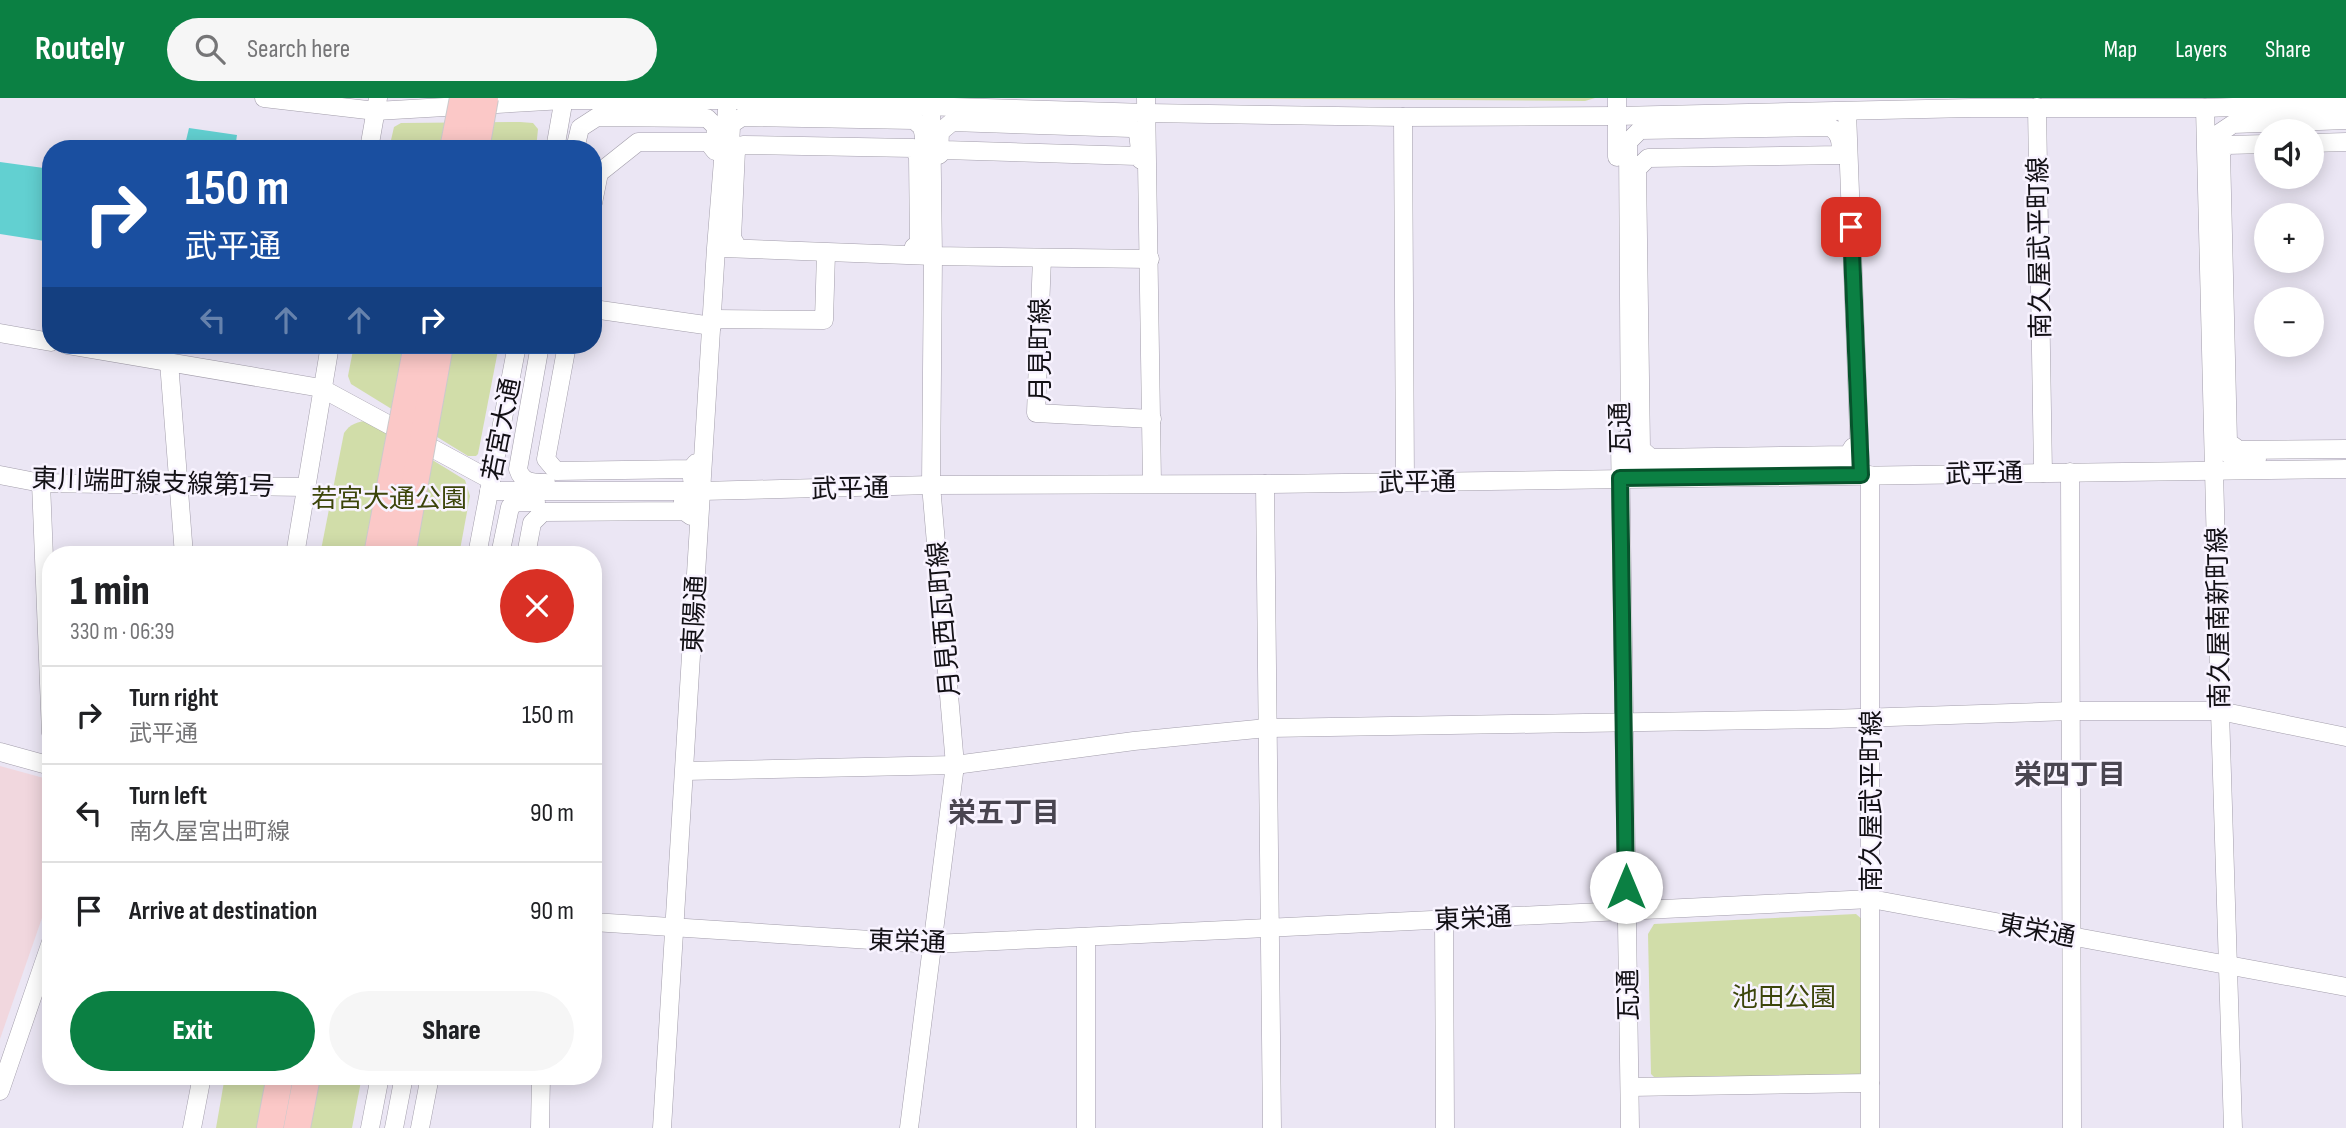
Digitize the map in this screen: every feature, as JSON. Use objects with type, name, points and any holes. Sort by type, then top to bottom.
[{"type":"highway","points":[[455,140],[463,98]]},
{"type":"highway","points":[[478,140],[485,98]]},
{"type":"highway","points":[[379,546],[414,354]]},
{"type":"highway","points":[[404,546],[438,354]]},
{"type":"highway","points":[[270,1128],[278,1085]]},
{"type":"highway","points":[[298,1128],[305,1085]]},
{"type":"street","points":[[264,98],[377,105],[564,99],[728,99],[931,106],[1147,106],[1403,117],[1617,107],[1847,112],[1971,103],[2037,107],[2185,103],[2205,108],[2233,103],[2346,103]]},
{"type":"street","points":[[557,140],[564,99]]},
{"type":"street","name":"東陽通","points":[[662,1128],[716,248],[728,99]]},
{"type":"street","points":[[371,140],[377,105]]},
{"type":"street","name":"月見西瓦町線","points":[[909,1128],[955,765],[931,485],[931,106]]},
{"type":"street","points":[[1147,106],[1152,483]]},
{"type":"street","name":"瓦通","points":[[1617,107],[1630,1128]]},
{"type":"street","name":"南久屋武平町線","points":[[2037,107],[2043,473]]},
{"type":"street","name":"南久屋南新町線","points":[[2205,108],[2233,1128]]},
{"type":"street","name":"南久屋武平町線","points":[[1847,112],[1866,475],[1872,718],[1870,1128]]},
{"type":"street","points":[[577,140],[580,128],[597,117],[707,118],[716,127],[715,151],[708,142],[638,142],[602,171]]},
{"type":"street","points":[[742,117],[918,122],[924,136],[925,240],[920,247],[914,247],[919,243],[918,156],[913,148],[743,145],[736,150],[732,238],[735,243],[726,240],[732,127],[733,123],[742,117]]},
{"type":"street","points":[[1403,117],[1405,482]]},
{"type":"street","points":[[2346,120],[2232,124],[2218,134],[2216,149],[2224,448],[2234,458],[2346,458]]},
{"type":"street","points":[[952,122],[1127,128],[1134,129],[1140,138],[1141,160],[1137,156],[944,150],[939,155],[939,137],[942,128],[952,122]]},
{"type":"street","points":[[1830,127],[1840,138],[1841,155],[1648,158],[1637,169],[1642,449],[1651,458],[1686,458],[1848,455],[1853,447],[1852,459],[1842,464],[1652,468],[1636,465],[1631,458],[1630,447],[1628,142],[1640,130],[1830,127]]},
{"type":"street","points":[[2324,143],[2346,142]]},
{"type":"street","points":[[2254,144],[2227,145],[2221,152],[2228,442],[2239,450],[2346,449]]},
{"type":"street","points":[[716,248],[933,256],[1150,259]]},
{"type":"street","points":[[602,310],[713,322],[824,320],[826,253]]},
{"type":"street","name":"月見町線","points":[[1042,258],[1036,413],[1152,419]]},
{"type":"street","points":[[0,333],[42,340]]},
{"type":"street","name":"武平通","points":[[121,354],[321,388],[490,486],[702,491],[931,485],[1265,484],[2346,469]]},
{"type":"street","points":[[296,546],[328,354]]},
{"type":"street","name":"若宮大通","points":[[479,546],[515,354]]},
{"type":"street","points":[[538,354],[518,462],[520,474],[524,479],[542,484],[693,478],[696,463],[691,469],[556,471],[546,459],[565,354]]},
{"type":"street","points":[[169,362],[183,546]]},
{"type":"street","points":[[2070,472],[2071,1128]]},
{"type":"street","name":"東川端町線支線第1号","points":[[0,475],[41,483],[306,486]]},
{"type":"street","points":[[41,483],[44,546]]},
{"type":"street","points":[[1265,484],[1272,1128]]},
{"type":"street","points":[[502,546],[509,511],[516,502],[681,501],[687,502],[691,509],[691,516],[684,511],[543,512],[532,523],[528,546]]},
{"type":"street","points":[[685,771],[955,765],[1134,741],[1267,728],[1872,718],[2072,711],[2220,711],[2346,737]]},
{"type":"street","points":[[0,752],[42,764]]},
{"type":"street","name":"東栄通","points":[[602,923],[933,944],[1871,899],[2346,987]]},
{"type":"street","points":[[1444,919],[1444,1128]]},
{"type":"street","points":[[1086,937],[1086,1128]]},
{"type":"street","points":[[0,1091],[42,968]]},
{"type":"street","points":[[1630,1087],[1870,1083]]},
{"type":"street","points":[[192,1128],[200,1085]]},
{"type":"street","points":[[370,1128],[378,1085]]},
{"type":"street","points":[[394,1128],[402,1085]]},
{"type":"street","points":[[420,1128],[428,1085]]},
{"type":"street","points":[[540,1128],[541,1085]]},
{"type":"shaded area","points":[[0,766],[42,778],[42,918],[0,1039]]},
{"type":"green space","points":[[1170,98],[1595,98],[1585,101]]},
{"type":"green space","points":[[520,122],[533,123],[538,129],[537,140],[391,140],[394,127],[401,123]]},
{"type":"green space","name":"若宮大通公園","points":[[352,354],[497,354],[478,454],[468,456],[351,384],[348,376]]},
{"type":"green space","name":"若宮大通公園","points":[[369,421],[465,480],[470,496],[461,546],[322,546],[344,433],[349,427]]},
{"type":"green space","name":"池田公園","points":[[1856,914],[1864,921],[1863,1071],[1857,1076],[1656,1079],[1651,1074],[1648,934],[1654,924]]},
{"type":"green space","points":[[223,1085],[360,1085],[352,1128],[216,1128]]},
{"type":"water","points":[[189,128],[237,135],[236,140],[186,140]]},
{"type":"water","points":[[0,162],[42,168],[42,241],[0,234]]},
{"type":"district","name":"栄四丁目","points":[[2070,774]]},
{"type":"district","name":"栄五丁目","points":[[1004,812]]},
{"type":"route","points":[[1626,887],[1620,478],[1861,475],[1851,227]]}]
